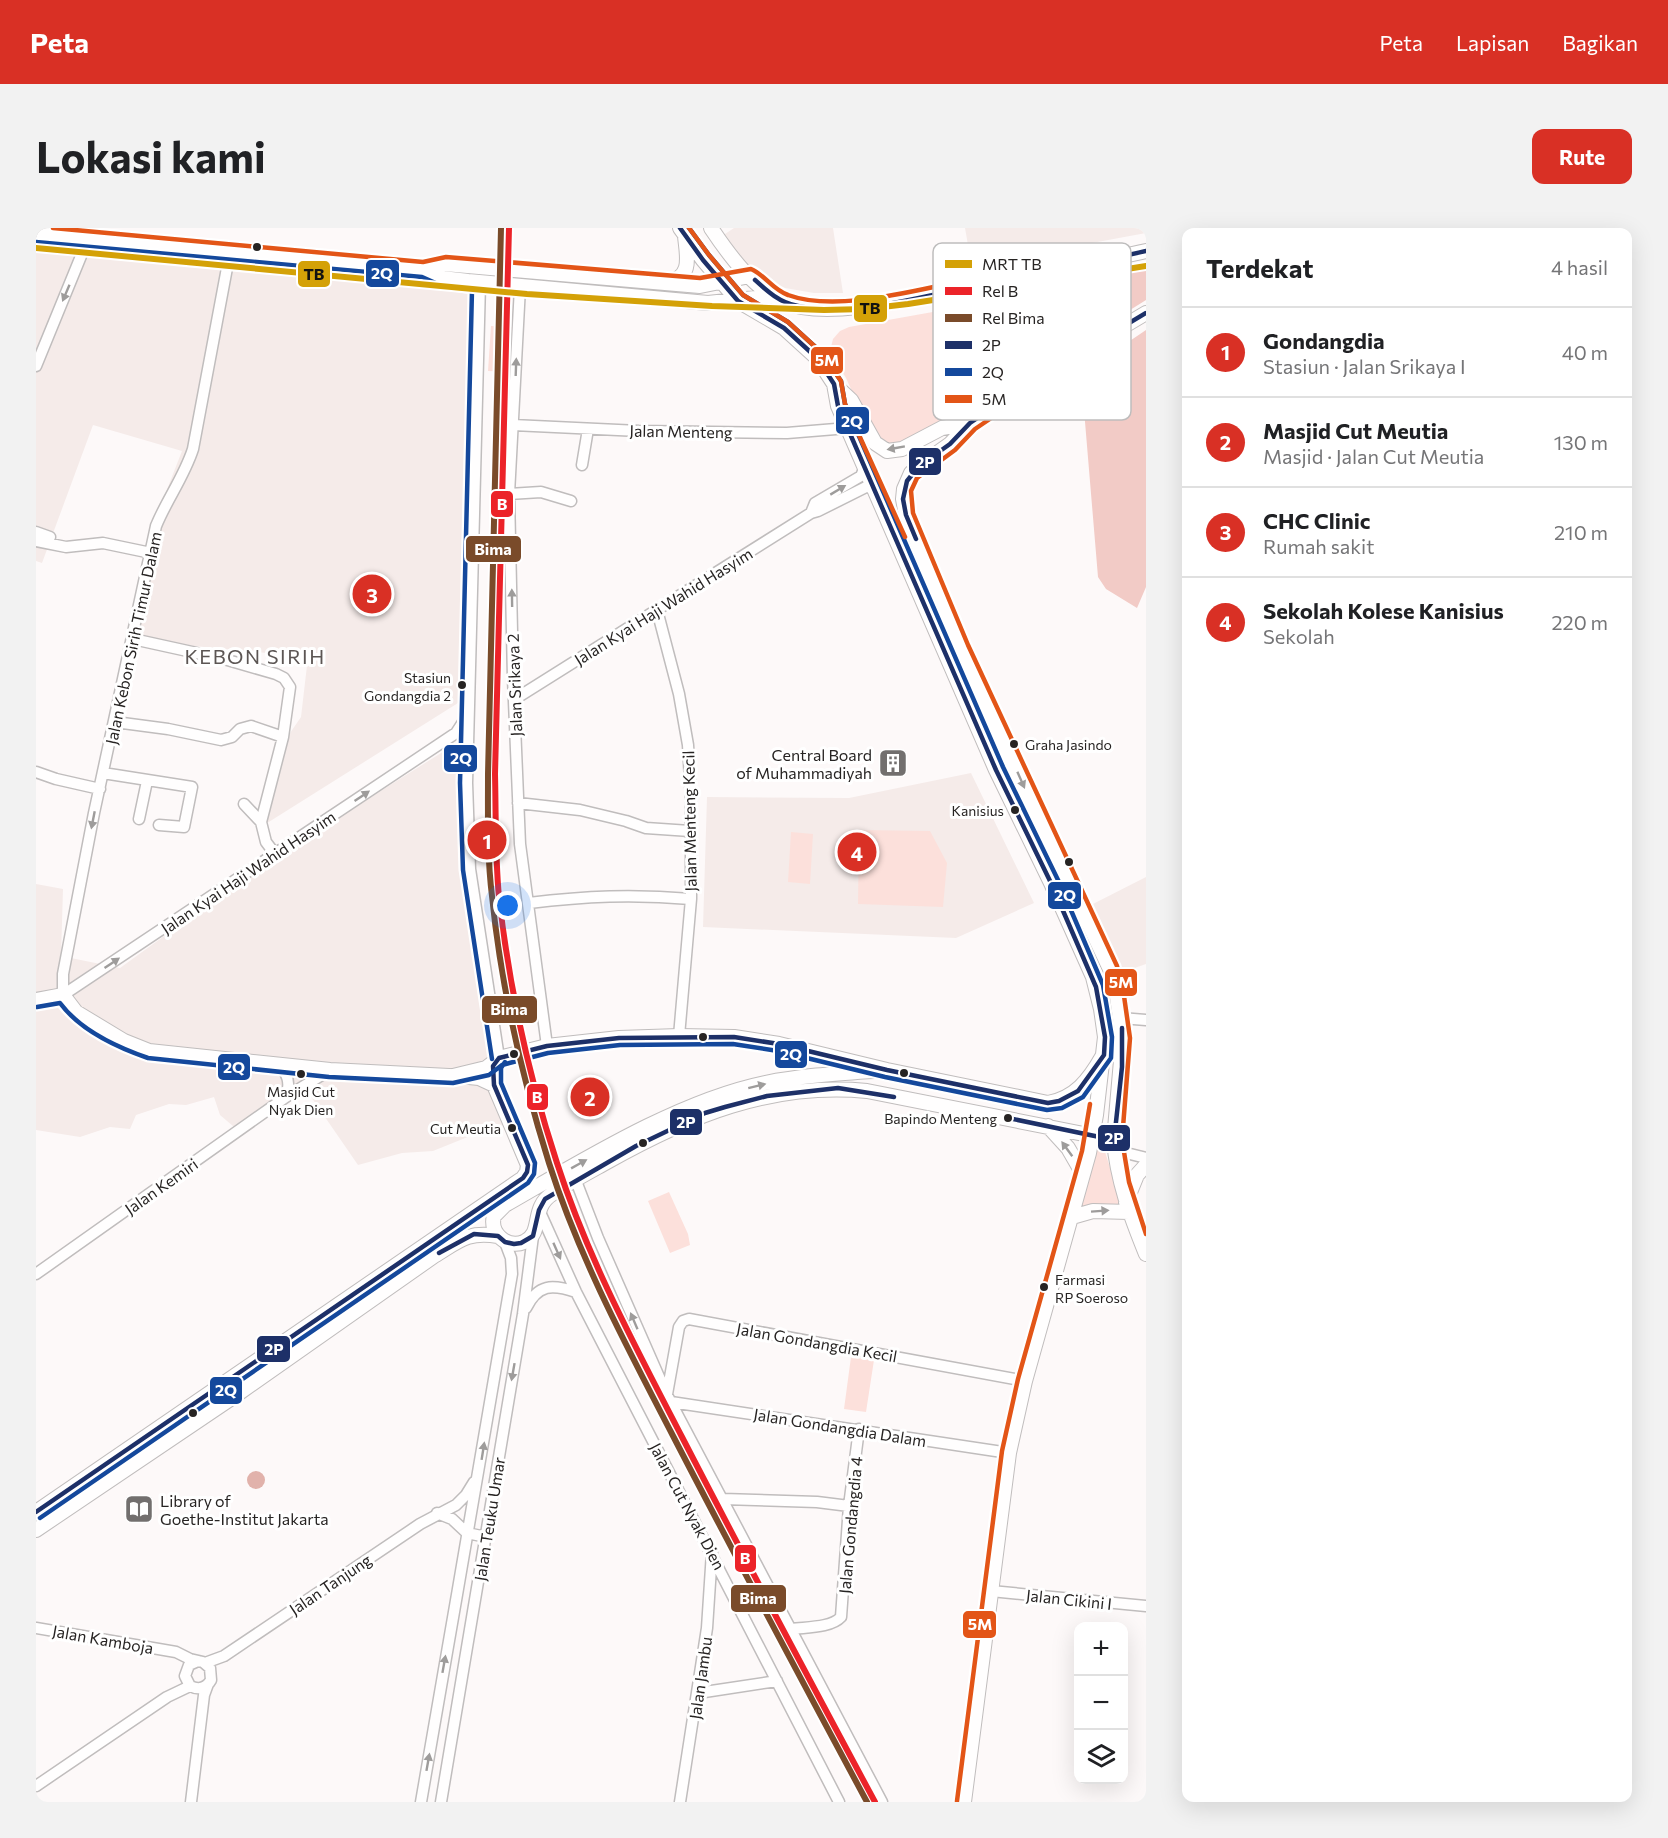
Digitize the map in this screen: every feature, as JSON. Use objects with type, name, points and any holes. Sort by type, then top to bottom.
[{"type":"main road","points":[[711,228],[750,276],[773,296],[798,306],[831,308],[871,305],[933,294]]},
{"type":"main road","points":[[682,232],[738,301],[798,339],[817,358],[834,384],[851,400],[875,443],[887,451],[902,449],[942,428],[970,423]]},
{"type":"main road","points":[[668,283],[683,276],[686,269],[682,232]]},
{"type":"main road","points":[[36,234],[424,270],[441,278],[480,283],[708,303],[773,296]]},
{"type":"main road","points":[[1131,254],[1146,251]]},
{"type":"main road","points":[[424,270],[445,264],[700,286],[750,276]]},
{"type":"main road","points":[[1131,322],[1146,313]]},
{"type":"main road","points":[[834,384],[838,406],[996,770],[1051,883],[1093,977],[1105,1037],[1093,1135],[1025,1381],[1009,1454],[963,1802]]},
{"type":"main road","points":[[974,420],[950,444],[911,473],[904,489],[906,515],[961,648],[1110,969],[1123,1038],[1114,1145],[1128,1207],[1141,1228],[1146,1254]]},
{"type":"main road","points":[[63,995],[76,1012],[124,1041],[149,1052],[330,1070],[479,1078],[494,1085]]},
{"type":"main road","name":"Jalan Kyai Haji Wahid Hasyim","points":[[36,1000],[63,995]]},
{"type":"main road","points":[[453,1076],[486,1068],[499,1058],[547,1046],[619,1038],[679,1036],[734,1038],[779,1044],[887,1070],[1048,1103],[1059,1101],[1078,1091],[1104,1054]]},
{"type":"main road","points":[[36,1530],[76,1494],[336,1306],[523,1178],[528,1165],[494,1085],[493,1066],[499,1058]]},
{"type":"main road","points":[[501,1239],[493,1221],[497,1211],[505,1205],[632,1135],[685,1110],[721,1095],[764,1084],[887,1070]]},
{"type":"main road","points":[[36,1512],[76,1494],[238,1393],[434,1256],[468,1236],[483,1233],[517,1244],[533,1236],[544,1199],[636,1146],[705,1113],[766,1096],[838,1088],[867,1091],[1046,1125],[1093,1135],[1114,1145]]},
{"type":"main road","points":[[1046,1125],[1050,1116],[1048,1103]]},
{"type":"main road","points":[[1046,1125],[1068,1148],[1083,1174]]},
{"type":"main road","points":[[1128,1207],[1137,1175],[1146,1165]]},
{"type":"main road","points":[[1072,1217],[1093,1211],[1128,1207]]},
{"type":"main road","points":[[336,1306],[344,1318]]},
{"type":"street","points":[[36,366],[88,239]]},
{"type":"street","name":"Jalan Kebon Sirih Timur Dalam","points":[[63,995],[63,974],[156,526],[182,478],[193,449],[230,252]]},
{"type":"street","points":[[480,283],[467,783],[470,869],[499,1058]]},
{"type":"street","name":"Jalan Srikaya 2","points":[[520,287],[509,494],[518,803],[520,844],[547,1046]]},
{"type":"street","name":"Jalan Menteng","points":[[513,425],[588,429],[787,433],[848,428]]},
{"type":"street","points":[[582,465],[588,429]]},
{"type":"street","name":"Jalan Kyai Haji Wahid Hasyim","points":[[811,513],[815,503],[861,476],[865,467]]},
{"type":"street","name":"Jalan Kyai Haji Wahid Hasyim","points":[[515,699],[811,513],[866,487],[875,488]]},
{"type":"street","points":[[509,494],[541,492],[571,501]]},
{"type":"street","points":[[36,532],[50,537]]},
{"type":"street","points":[[36,541],[66,547],[103,543],[151,553]]},
{"type":"street","name":"Jalan Menteng Kecil","points":[[657,610],[679,694],[688,745],[691,798],[691,899],[679,1036]]},
{"type":"street","points":[[133,639],[224,659],[276,674],[284,678],[290,687],[283,737],[261,822],[266,842],[275,854]]},
{"type":"street","points":[[456,733],[467,719]]},
{"type":"street","points":[[115,722],[168,729],[221,740],[232,737],[240,729],[252,726],[283,737]]},
{"type":"street","points":[[456,733],[463,734],[468,740]]},
{"type":"street","name":"Jalan Kyai Haji Wahid Hasyim","points":[[63,995],[456,733]]},
{"type":"street","points":[[36,772],[100,789]]},
{"type":"street","points":[[103,773],[192,787],[184,827],[159,825]]},
{"type":"street","points":[[139,819],[147,781]]},
{"type":"street","points":[[518,803],[580,810],[646,828],[690,831]]},
{"type":"street","points":[[244,804],[261,822]]},
{"type":"street","points":[[528,903],[582,896],[691,899]]},
{"type":"street","points":[[1121,1018],[1146,1020]]},
{"type":"street","points":[[276,1063],[286,1071],[289,1090],[286,1097]]},
{"type":"street","name":"Jalan Kemiri","points":[[36,1274],[286,1097],[330,1070]]},
{"type":"street","points":[[1114,1145],[1146,1158]]},
{"type":"street","points":[[576,1181],[598,1238],[669,1398],[882,1802]]},
{"type":"street","name":"Jalan Cut Nyak Dien","points":[[539,1210],[576,1292],[839,1802]]},
{"type":"street","name":"Jalan Teuku Umar","points":[[441,1802],[523,1314],[533,1236]]},
{"type":"street","name":"Jalan Teuku Umar","points":[[421,1802],[512,1274],[511,1258],[501,1239]]},
{"type":"street","points":[[523,1314],[531,1298],[548,1287],[560,1287],[576,1292]]},
{"type":"street","name":"Jalan Gondangdia Kecil","points":[[669,1398],[679,1327],[683,1321],[689,1319],[1025,1381]]},
{"type":"street","name":"Jalan Gondangdia Dalam","points":[[669,1398],[1009,1454]]},
{"type":"street","name":"Jalan Gondangdia 4","points":[[792,1629],[838,1621],[843,1607],[849,1506],[859,1429]]},
{"type":"street","name":"Jalan Tanjung","points":[[205,1666],[215,1665],[224,1656],[351,1569],[461,1501],[479,1474]]},
{"type":"street","points":[[723,1499],[817,1502],[849,1506]]},
{"type":"street","points":[[437,1514],[452,1519],[467,1533],[486,1537]]},
{"type":"street","name":"Jalan Jambu","points":[[680,1802],[707,1628],[712,1552]]},
{"type":"street","name":"Jalan Cikini I","points":[[991,1591],[1146,1606]]},
{"type":"street","name":"Jalan Kamboja","points":[[36,1628],[170,1651],[205,1666]]},
{"type":"street","name":"Jalan Kamboja","points":[[170,1651],[182,1664],[203,1705]]},
{"type":"street","points":[[36,1786],[180,1689],[189,1680],[192,1663],[205,1666],[211,1680],[203,1705],[191,1802]]},
{"type":"street","points":[[189,1680],[202,1688],[208,1684]]},
{"type":"street","points":[[698,1693],[777,1682]]},
{"type":"street","points":[[434,1722],[454,1725]]},
{"type":"shaded area","points":[[734,228],[833,228],[843,293],[814,293],[785,288],[757,274],[737,256],[722,236]]},
{"type":"shaded area","points":[[965,228],[1146,228],[1146,233],[1092,243],[968,243]]},
{"type":"shaded area","points":[[36,248],[470,292],[458,703],[264,825],[275,755],[301,717],[308,657],[132,640],[152,528],[182,451],[93,425],[42,563],[36,561]]},
{"type":"shaded area","points":[[1146,265],[1146,300],[1131,309],[1131,268]]},
{"type":"shaded area","points":[[933,312],[933,420],[941,420],[907,442],[886,446],[869,429],[846,378],[834,358],[831,347],[833,339],[840,331],[849,327]]},
{"type":"shaded area","points":[[491,326],[512,327],[510,372],[488,371]]},
{"type":"shaded area","points":[[1146,330],[1146,587],[1137,608],[1106,589],[1098,577],[1085,420],[1131,420],[1131,340]]},
{"type":"shaded area","points":[[457,743],[475,916],[503,1131],[485,1130],[433,1151],[402,1153],[358,1165],[307,1091],[240,1132],[220,1115],[214,1097],[186,1105],[169,1104],[136,1115],[130,1129],[110,1127],[80,1137],[36,1130],[36,884],[63,889],[61,956],[120,968],[258,868]]},
{"type":"shaded area","points":[[971,773],[1034,903],[956,938],[703,927],[707,797],[849,798]]},
{"type":"shaded area","points":[[859,830],[930,831],[947,863],[943,907],[858,904]]},
{"type":"shaded area","points":[[791,832],[813,834],[810,884],[788,882]]},
{"type":"shaded area","points":[[1146,877],[1146,964],[1123,972],[1089,906]]},
{"type":"shaded area","points":[[1101,1139],[1123,1209],[1079,1210],[1089,1173]]},
{"type":"shaded area","points":[[669,1192],[688,1234],[690,1245],[670,1253],[648,1201]]},
{"type":"shaded area","points":[[851,1357],[874,1360],[866,1412],[844,1409]]},
{"type":"shaded area","points":[[256,1471],[262,1474],[265,1480],[262,1486],[256,1489],[250,1486],[247,1480],[250,1474]]},
{"type":"metro line","name":"TB","points":[[36,248],[527,294],[712,306],[824,310],[865,309],[933,300]]},
{"type":"metro line","name":"TB","points":[[1131,268],[1146,266]]},
{"type":"rail line","name":"Bima","points":[[501,228],[488,835],[490,881],[496,930],[521,1065],[561,1198],[604,1300],[719,1525],[867,1802]]},
{"type":"rail line","name":"B","points":[[509,228],[495,774],[496,851],[499,897],[508,964],[529,1065],[569,1199],[614,1303],[647,1370],[875,1802]]},
{"type":"transit line","name":"5M","points":[[53,228],[423,262],[446,257],[700,278],[751,269],[788,295],[832,302],[882,297],[933,287]]},
{"type":"transit line","name":"2P","points":[[36,1512],[523,1178],[528,1165],[494,1085],[493,1066],[499,1058],[547,1046],[619,1038],[734,1037],[779,1044],[887,1070],[1048,1103],[1059,1101],[1078,1091],[1104,1055],[1105,1037],[1096,987],[1051,883],[996,770],[838,406],[834,384],[817,358],[784,328],[738,301],[703,260],[680,228]]},
{"type":"transit line","name":"2Q","points":[[37,1007],[60,1003],[68,1013],[88,1029],[124,1049],[148,1058],[329,1077],[453,1083],[489,1075],[502,1065],[548,1053],[620,1045],[733,1044],[778,1051],[885,1077],[1047,1110],[1062,1108],[1083,1097],[1111,1058],[1112,1037],[1103,985],[1058,880],[1003,767],[845,404],[841,381],[822,353],[788,322],[743,295],[689,228]]},
{"type":"transit line","name":"5M","points":[[689,228],[743,295],[788,322],[822,353],[841,381],[845,404],[905,537]]},
{"type":"transit line","name":"2Q","points":[[36,242],[422,277],[440,285],[472,290],[460,783],[463,870],[492,1059]]},
{"type":"transit line","name":"2P","points":[[1131,254],[1146,251]]},
{"type":"transit line","name":"2P","points":[[755,280],[785,302],[819,309],[863,308],[933,295]]},
{"type":"transit line","name":"2P","points":[[1131,322],[1146,313]]},
{"type":"transit line","name":"2P","points":[[916,539],[906,515],[903,499],[907,481],[919,466],[950,444],[974,420]]},
{"type":"transit line","name":"5M","points":[[988,420],[975,429],[955,450],[917,478],[911,491],[913,513],[968,645],[1117,966],[1130,1038],[1122,1140],[1129,1182],[1146,1234]]},
{"type":"transit line","name":"2P","points":[[1008,1118],[1114,1140],[1122,1067],[1122,1028]]},
{"type":"transit line","name":"2Q","points":[[40,1518],[528,1183],[534,1174],[535,1163],[501,1083],[501,1068],[505,1062]]},
{"type":"transit line","name":"2P","points":[[439,1253],[474,1234],[498,1236],[505,1242],[521,1243],[533,1236],[539,1210],[545,1199],[636,1146],[705,1113],[767,1096],[838,1088],[894,1097]]},
{"type":"transit line","name":"5M","points":[[957,1801],[1002,1451],[1018,1379],[1082,1151],[1090,1104]]},
{"type":"place","name":"CHC Clinic","points":[[372,594]]},
{"type":"place","name":"Stasiun Gondangdia 2","points":[[462,685]]},
{"type":"place","name":"Graha Jasindo","points":[[1014,744]]},
{"type":"place","name":"Central Board of Muhammadiyah","points":[[893,763]]},
{"type":"place","name":"Kanisius","points":[[1015,810]]},
{"type":"place","name":"Gondangdia","points":[[487,840]]},
{"type":"place","name":"Sekolah Kolese Kanisius","points":[[857,852]]},
{"type":"place","name":"Masjid Cut Nyak Dien","points":[[301,1074]]},
{"type":"place","name":"Masjid Cut Meutia","points":[[590,1097]]},
{"type":"place","name":"Bapindo Menteng","points":[[1008,1118]]},
{"type":"place","name":"Cut Meutia","points":[[512,1128]]},
{"type":"place","name":"Farmasi RP Soeroso","points":[[1044,1287]]},
{"type":"place","name":"Library of Goethe-Institut Jakarta","points":[[139,1509]]},
{"type":"district","name":"KEBON SIRIH","points":[[255,656]]}]
